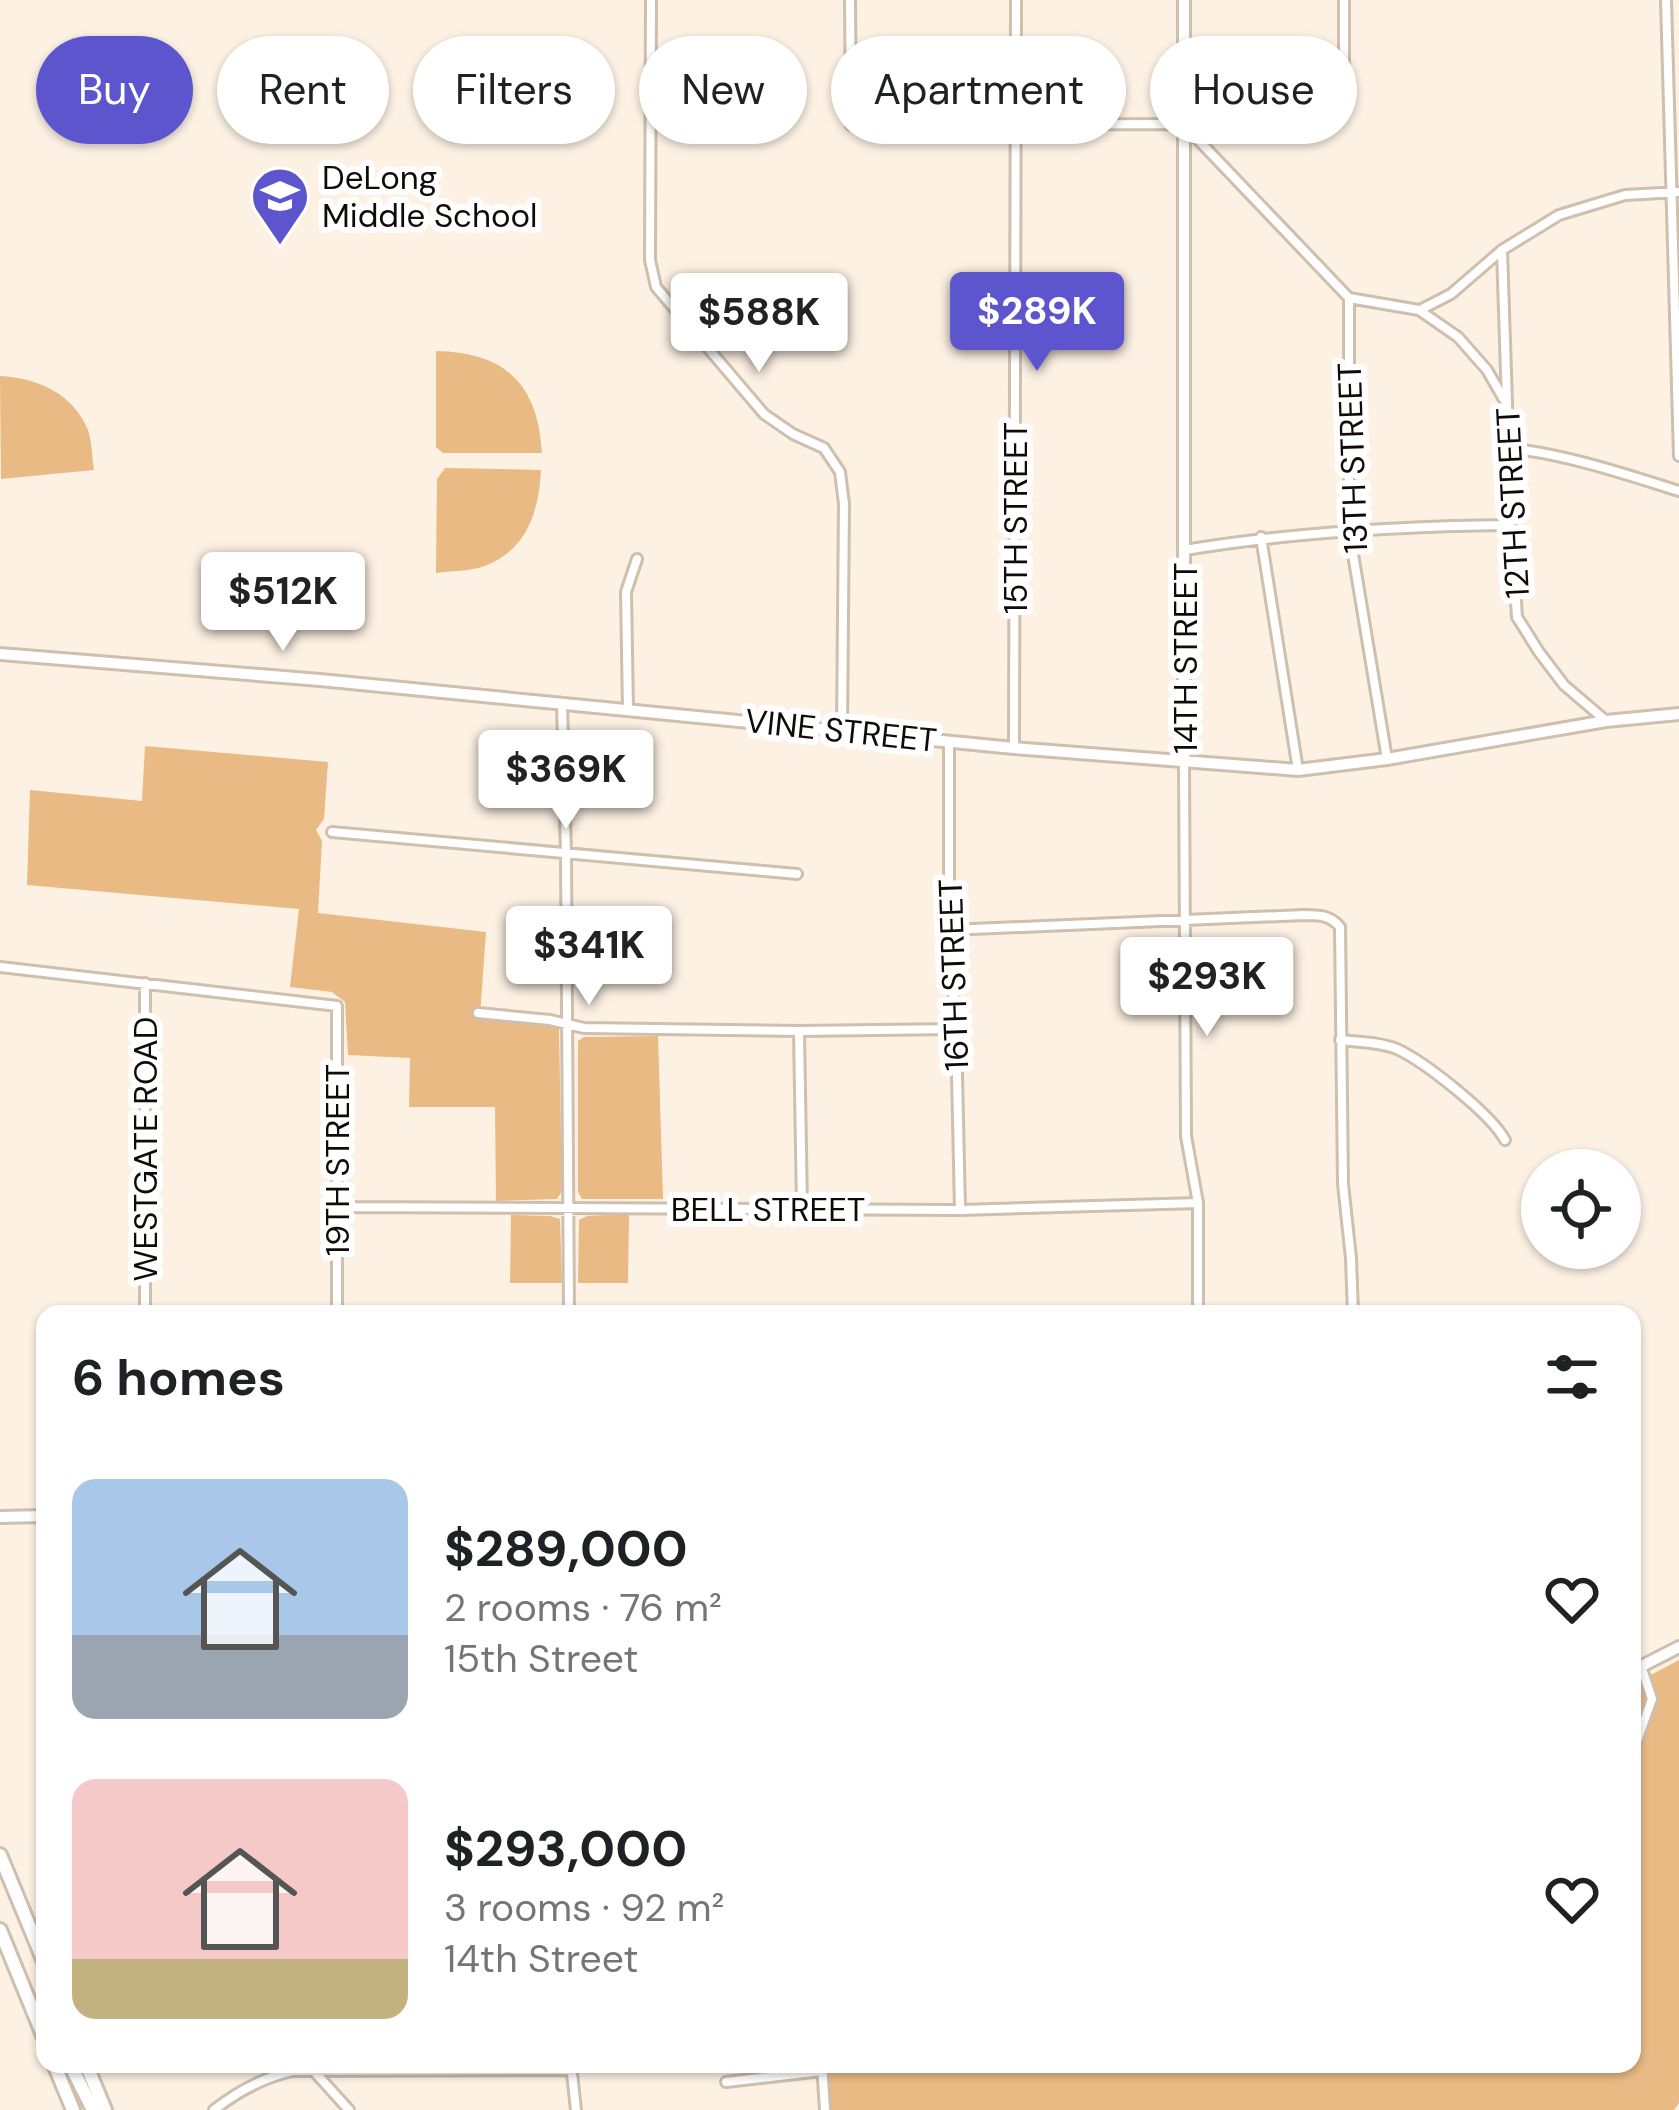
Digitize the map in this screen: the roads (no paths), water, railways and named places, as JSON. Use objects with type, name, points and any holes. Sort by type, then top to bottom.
[{"type":"main road","points":[[0,1855],[36,1942]]},
{"type":"main road","points":[[0,1930],[36,2018]]},
{"type":"main road","points":[[25,1990],[36,2008]]},
{"type":"main road","points":[[58,2073],[73,2110]]},
{"type":"main road","points":[[74,2073],[93,2110]]},
{"type":"main road","points":[[90,2073],[105,2110]]},
{"type":"street","points":[[651,0],[650,260],[656,287],[764,414],[824,448],[840,472],[844,504],[842,730]]},
{"type":"street","points":[[850,0],[850,36]]},
{"type":"street","name":"15TH STREET","points":[[1016,0],[1016,36]]},
{"type":"street","name":"14TH STREET","points":[[1184,0],[1184,36]]},
{"type":"street","points":[[1344,0],[1344,36]]},
{"type":"street","points":[[1679,8],[1666,4],[1679,456]]},
{"type":"street","name":"15TH STREET","points":[[1014,748],[1016,144]]},
{"type":"street","name":"14TH STREET","points":[[1183,144],[1186,1136],[1198,1203],[1198,1305]]},
{"type":"street","points":[[1202,144],[1349,298],[1418,310],[1458,337],[1487,370],[1506,403]]},
{"type":"street","points":[[1418,310],[1451,294],[1534,228],[1572,210],[1625,195],[1675,192]]},
{"type":"street","name":"12TH STREET","points":[[1502,250],[1517,616],[1564,685],[1606,721]]},
{"type":"street","name":"13TH STREET","points":[[1349,298],[1348,530],[1387,759]]},
{"type":"street","points":[[1509,448],[1552,453],[1679,490]]},
{"type":"street","points":[[1186,550],[1261,537],[1348,530],[1511,525]]},
{"type":"street","points":[[1261,537],[1298,770]]},
{"type":"street","points":[[628,710],[626,592],[637,559]]},
{"type":"street","name":"VINE STREET","points":[[0,654],[1298,770],[1606,721],[1679,714]]},
{"type":"street","points":[[562,703],[569,1305]]},
{"type":"street","name":"16TH STREET","points":[[949,741],[949,930],[960,1210]]},
{"type":"street","points":[[332,832],[797,874]]},
{"type":"street","points":[[949,930],[1304,915],[1334,920],[1340,927],[1342,1184],[1353,1305]]},
{"type":"street","points":[[0,967],[145,983]]},
{"type":"street","name":"19TH STREET","points":[[145,983],[337,1006],[337,1305]]},
{"type":"street","name":"WESTGATE ROAD","points":[[145,983],[145,1305]]},
{"type":"street","points":[[478,1013],[584,1028],[956,1029]]},
{"type":"street","points":[[800,1031],[802,1208]]},
{"type":"street","points":[[1340,1040],[1396,1049],[1484,1114],[1505,1141]]},
{"type":"street","name":"BELL STREET","points":[[337,1207],[960,1210],[1198,1203]]},
{"type":"street","points":[[0,1517],[36,1516]]},
{"type":"street","points":[[1641,1667],[1679,1647]]},
{"type":"street","points":[[1641,1677],[1652,1699],[1641,1730]]},
{"type":"street","points":[[214,2110],[258,2082],[286,2073]]},
{"type":"street","points":[[317,2073],[350,2110]]},
{"type":"street","points":[[572,2073],[576,2110]]},
{"type":"street","points":[[726,2082],[784,2073]]},
{"type":"street","points":[[822,2073],[825,2110]]},
{"type":"place","name":"DeLong Middle School","points":[[280,247]]}]
